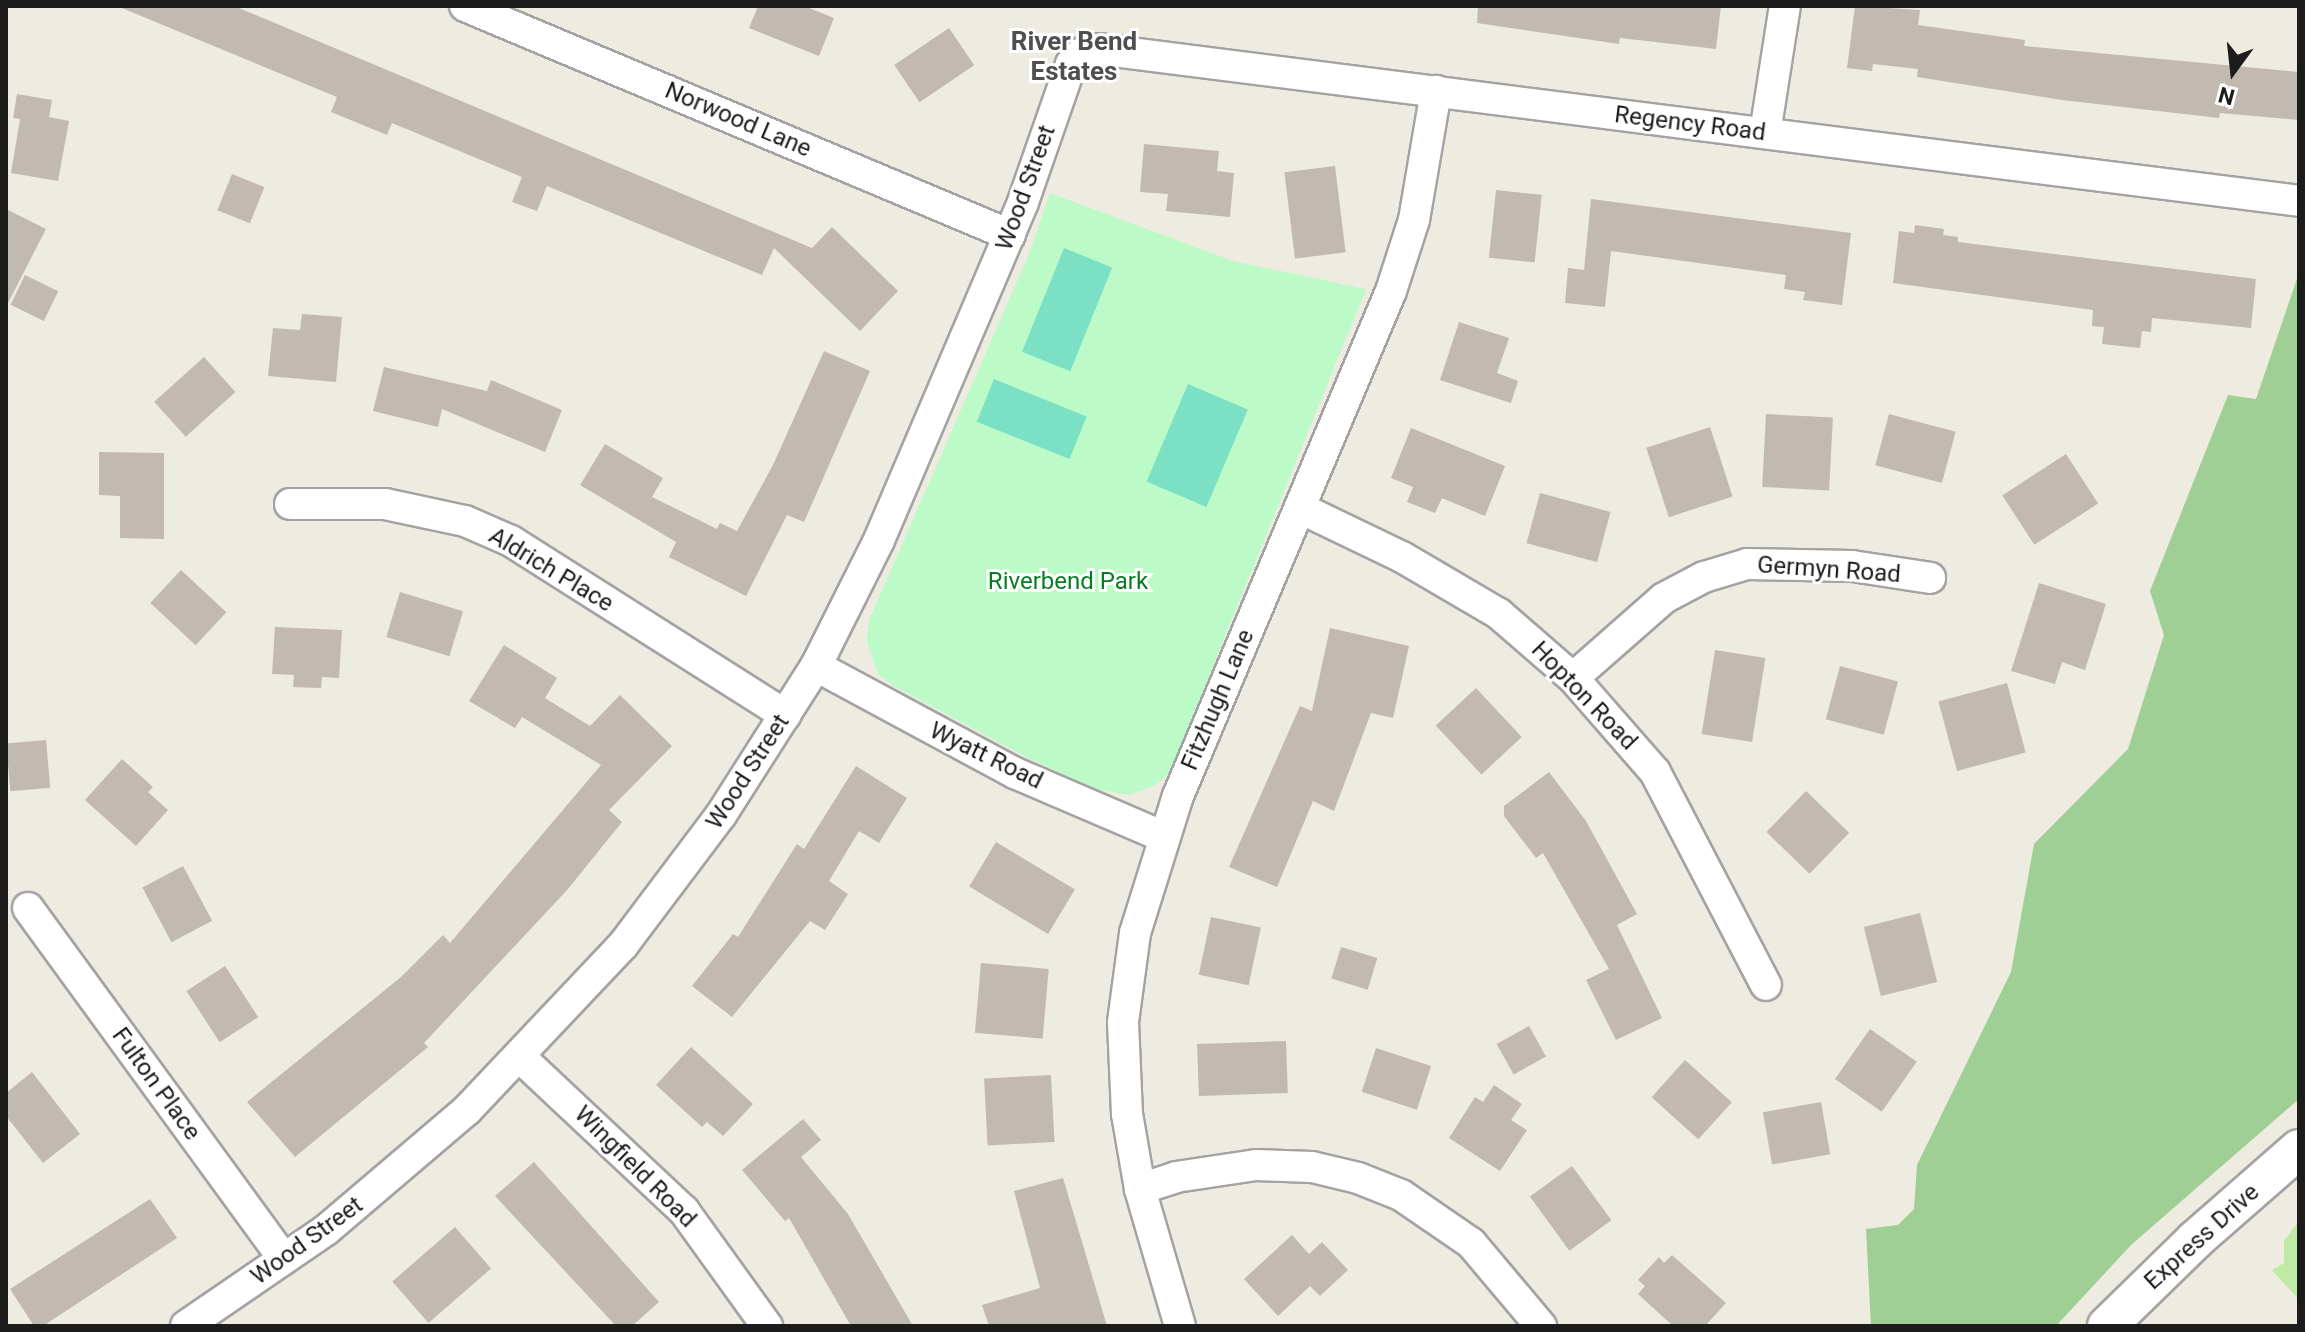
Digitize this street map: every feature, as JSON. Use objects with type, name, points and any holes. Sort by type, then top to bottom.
[{"type":"street","name":"Norwood Lane","points":[[465,6],[1010,235]]},
{"type":"street","points":[[1765,133],[1785,6]]},
{"type":"street","name":"Regency Road","points":[[1082,53],[1098,49],[2299,201]]},
{"type":"street","name":"Wood Street","points":[[186,1326],[284,1259],[397,1172],[520,1057],[670,885],[816,666],[879,540],[1010,235],[1071,64],[1082,53]]},
{"type":"street","name":"Fitzhugh Lane","points":[[1180,1326],[1140,1189],[1127,1114],[1123,1022],[1135,933],[1162,836],[1403,258],[1427,158],[1436,91]]},
{"type":"street","name":"Aldrich Place","points":[[290,504],[385,504],[465,521],[511,541],[785,715]]},
{"type":"street","name":"Hopton Road","points":[[1300,508],[1402,557],[1499,614],[1573,678],[1655,772],[1766,985]]},
{"type":"street","name":"Germyn Road","points":[[1573,678],[1664,598],[1704,577],[1747,564],[1852,566],[1930,578]]},
{"type":"street","name":"Wyatt Road","points":[[816,666],[1015,773],[1162,836]]},
{"type":"street","name":"Fulton Place","points":[[28,908],[284,1259]]},
{"type":"street","name":"Wingfield Road","points":[[520,1057],[684,1211],[767,1326]]},
{"type":"street","name":"Express Drive","points":[[2107,1326],[2195,1240],[2299,1149]]},
{"type":"street","points":[[1140,1189],[1176,1177],[1256,1165],[1312,1167],[1358,1178],[1401,1195],[1451,1227],[1491,1265],[1541,1326]]},
{"type":"green space","name":"Riverbend Park","points":[[1050,193],[1233,261],[1366,289],[1177,755],[1167,775],[1154,786],[1128,795],[1096,789],[1030,759],[892,685],[878,674],[867,642],[869,620],[1029,254]]},
{"type":"green space","points":[[1064,248],[1112,267],[1070,371],[1022,352]]},
{"type":"green space","points":[[2299,273],[2299,1099],[2131,1245],[2056,1326],[1871,1326],[1866,1229],[1898,1225],[1914,1209],[1917,1165],[2011,972],[2034,844],[2128,749],[2164,635],[2150,591],[2228,395],[2256,399]]},
{"type":"green space","points":[[994,379],[1087,416],[1069,459],[977,422]]},
{"type":"green space","points":[[1188,384],[1248,409],[1206,507],[1147,482]]},
{"type":"green space","points":[[2299,1221],[2299,1300],[2272,1270],[2284,1263],[2284,1241]]},
{"type":"building","points":[[117,6],[234,6],[812,248],[832,227],[898,291],[860,331],[774,248],[762,275],[547,186],[537,211],[512,202],[522,177],[392,123],[387,135],[331,112],[337,97]]},
{"type":"building","points":[[758,6],[804,6],[834,18],[819,56],[749,28]]},
{"type":"building","points":[[1478,6],[1721,6],[1716,49],[1620,38],[1619,44],[1477,23]]},
{"type":"building","points":[[1855,6],[1920,10],[1918,25],[2025,40],[2024,46],[2299,72],[2299,120],[2220,113],[2219,118],[2062,100],[1917,77],[1918,69],[1873,64],[1872,71],[1847,68]]},
{"type":"building","points":[[949,28],[974,65],[919,102],[894,65]]},
{"type":"building","points":[[17,94],[52,100],[49,117],[69,121],[58,181],[11,173],[20,119],[13,118]]},
{"type":"building","points":[[1144,144],[1219,151],[1217,171],[1234,173],[1230,217],[1166,211],[1168,194],[1140,192]]},
{"type":"building","points":[[1335,166],[1346,252],[1295,259],[1284,172]]},
{"type":"building","points":[[232,174],[264,187],[250,223],[217,210]]},
{"type":"building","points":[[1496,190],[1542,195],[1535,262],[1489,258]]},
{"type":"building","points":[[1591,199],[1851,233],[1842,305],[1803,300],[1805,292],[1784,289],[1786,275],[1611,251],[1605,307],[1565,303],[1568,268],[1584,270]]},
{"type":"building","points":[[6,209],[46,229],[6,307]]},
{"type":"building","points":[[1915,225],[1944,229],[1943,235],[1958,237],[1958,242],[2256,279],[2251,328],[2152,318],[2151,332],[2142,331],[2140,348],[2102,344],[2104,327],[2092,326],[2093,310],[1893,283],[1899,231],[1914,233]]},
{"type":"building","points":[[25,275],[58,291],[44,321],[11,305]]},
{"type":"building","points":[[302,314],[342,317],[336,382],[268,376],[273,328],[300,330]]},
{"type":"building","points":[[1459,322],[1509,338],[1497,373],[1518,381],[1511,403],[1440,380]]},
{"type":"building","points":[[824,351],[870,371],[804,522],[787,515],[746,596],[669,557],[676,542],[580,485],[605,444],[663,478],[652,497],[717,529],[720,523],[737,531],[773,465]]},
{"type":"building","points":[[204,357],[235,392],[186,437],[154,402]]},
{"type":"building","points":[[384,367],[487,391],[491,380],[562,410],[545,452],[442,409],[438,427],[373,411]]},
{"type":"building","points":[[1766,414],[1833,418],[1829,490],[1762,487]]},
{"type":"building","points":[[1889,414],[1956,432],[1942,483],[1875,465]]},
{"type":"building","points":[[1710,427],[1733,496],[1669,517],[1646,448]]},
{"type":"building","points":[[1411,428],[1505,466],[1485,516],[1442,498],[1435,513],[1407,502],[1413,487],[1391,478]]},
{"type":"building","points":[[99,452],[164,453],[164,539],[120,538],[120,496],[99,495]]},
{"type":"building","points":[[2066,454],[2098,503],[2034,545],[2002,495]]},
{"type":"building","points":[[1540,493],[1611,512],[1597,562],[1527,543]]},
{"type":"building","points":[[181,570],[226,612],[196,645],[150,603]]},
{"type":"building","points":[[2039,583],[2106,604],[2085,670],[2062,662],[2055,684],[2011,671]]},
{"type":"building","points":[[400,592],[463,611],[449,656],[386,637]]},
{"type":"building","points":[[275,627],[342,630],[339,678],[322,677],[321,688],[293,687],[294,675],[272,674]]},
{"type":"building","points":[[1330,628],[1409,646],[1393,718],[1371,713],[1334,811],[1313,801],[1277,887],[1229,867],[1300,706],[1312,711]]},
{"type":"building","points":[[504,645],[557,678],[545,698],[590,726],[620,695],[672,746],[609,810],[622,822],[568,889],[424,1043],[428,1047],[295,1157],[247,1102],[401,977],[443,935],[450,943],[601,765],[522,717],[515,728],[469,701]]},
{"type":"building","points":[[1715,650],[1765,658],[1752,742],[1702,734]]},
{"type":"building","points":[[1840,666],[1898,682],[1884,735],[1826,719]]},
{"type":"building","points":[[2007,683],[2026,753],[1957,771],[1938,701]]},
{"type":"building","points":[[1476,688],[1522,737],[1481,775],[1436,726]]},
{"type":"building","points":[[46,740],[50,788],[10,791],[6,743]]},
{"type":"building","points":[[122,759],[153,787],[148,792],[168,810],[136,846],[85,800]]},
{"type":"building","points":[[856,766],[907,798],[879,843],[859,831],[829,881],[848,894],[825,930],[810,921],[732,1017],[692,986],[733,934],[738,937],[797,844],[804,849]]},
{"type":"building","points":[[1549,772],[1586,821],[1637,914],[1617,925],[1662,1018],[1616,1040],[1586,980],[1609,969],[1543,853],[1536,858],[1504,816],[1504,806]]},
{"type":"building","points":[[1806,791],[1849,833],[1810,874],[1766,832]]},
{"type":"building","points":[[996,842],[1075,889],[1048,934],[969,887]]},
{"type":"building","points":[[183,866],[212,921],[171,942],[142,888]]},
{"type":"building","points":[[1920,913],[1937,982],[1881,996],[1864,927]]},
{"type":"building","points":[[1211,917],[1261,928],[1249,985],[1199,975]]},
{"type":"building","points":[[1341,947],[1377,958],[1368,990],[1331,979]]},
{"type":"building","points":[[981,963],[1049,969],[1043,1039],[975,1033]]},
{"type":"building","points":[[225,966],[258,1017],[220,1042],[186,991]]},
{"type":"building","points":[[1529,1026],[1546,1057],[1514,1075],[1497,1044]]},
{"type":"building","points":[[1870,1029],[1917,1062],[1882,1112],[1835,1079]]},
{"type":"building","points":[[1286,1041],[1288,1093],[1199,1096],[1197,1044]]},
{"type":"building","points":[[691,1047],[753,1104],[723,1136],[707,1122],[702,1127],[656,1085]]},
{"type":"building","points":[[1376,1048],[1431,1066],[1417,1110],[1362,1092]]},
{"type":"building","points":[[1685,1060],[1732,1102],[1698,1139],[1652,1097]]},
{"type":"building","points":[[32,1072],[80,1134],[43,1163],[6,1116],[6,1093]]},
{"type":"building","points":[[1051,1075],[1055,1142],[988,1145],[984,1079]]},
{"type":"building","points":[[1494,1085],[1522,1104],[1511,1120],[1527,1130],[1500,1171],[1449,1138],[1475,1097],[1483,1102]]},
{"type":"building","points":[[1821,1102],[1830,1154],[1772,1164],[1763,1112]]},
{"type":"building","points":[[803,1119],[821,1140],[801,1157],[848,1214],[913,1326],[851,1326],[789,1218],[785,1221],[742,1170]]},
{"type":"building","points":[[534,1162],[659,1302],[632,1326],[616,1326],[495,1196]]},
{"type":"building","points":[[1572,1166],[1611,1220],[1569,1251],[1530,1197]]},
{"type":"building","points":[[1063,1178],[1107,1326],[989,1326],[982,1305],[1040,1288],[1014,1191]]},
{"type":"building","points":[[150,1199],[177,1238],[43,1326],[34,1326],[10,1289]]},
{"type":"building","points":[[455,1227],[491,1269],[428,1323],[392,1281]]},
{"type":"building","points":[[1292,1235],[1309,1254],[1322,1242],[1348,1270],[1320,1296],[1310,1286],[1278,1316],[1244,1279]]},
{"type":"building","points":[[1672,1255],[1726,1303],[1705,1326],[1673,1326],[1638,1294],[1645,1286],[1638,1280],[1659,1257],[1664,1263]]},
{"type":"district","name":"River Bend Estates","points":[[1074,57]]}]
